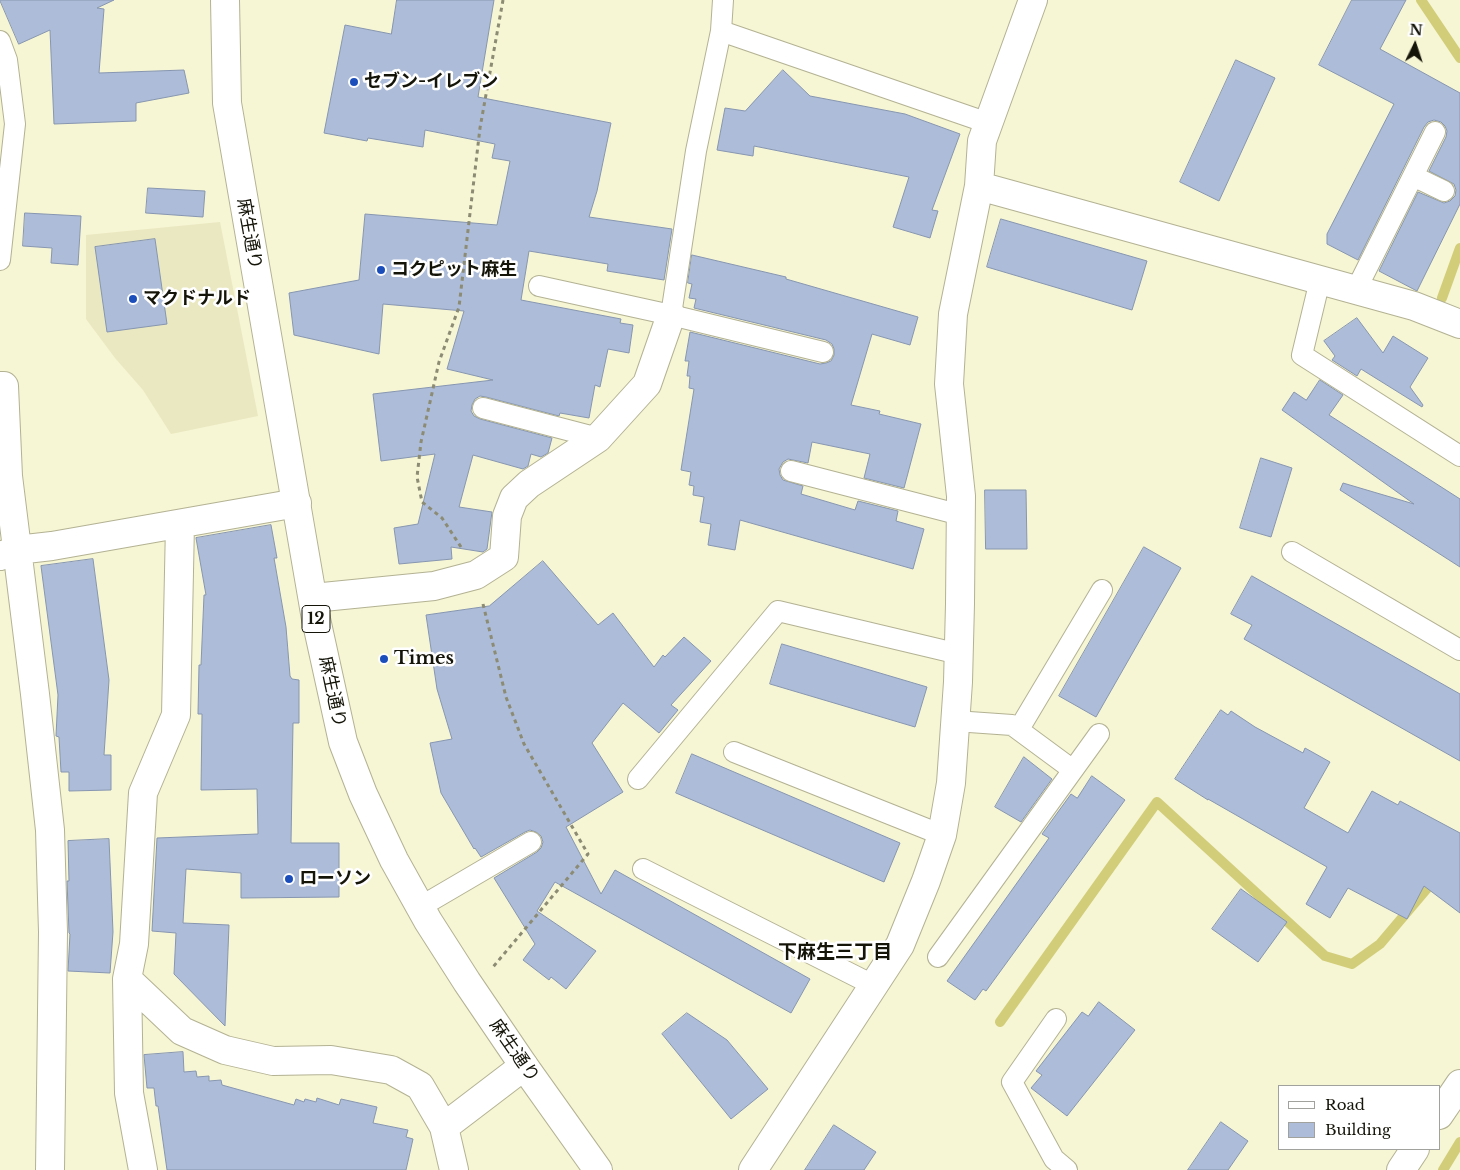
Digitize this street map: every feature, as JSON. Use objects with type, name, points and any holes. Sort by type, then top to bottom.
[{"type":"street","name":"麻生通り","points":[[225,0],[227,103],[312,598],[343,742],[374,818],[394,860],[420,907],[467,982],[598,1170]]},
{"type":"street","points":[[753,1170],[900,945],[942,835],[951,782],[959,654],[961,496],[949,384],[953,314],[979,186],[982,141],[1033,0]]},
{"type":"street","points":[[979,186],[1414,306],[1460,324]]},
{"type":"street","points":[[312,598],[434,586],[476,575],[504,557],[507,516],[514,498],[529,484],[598,438],[647,384],[671,315]]},
{"type":"street","points":[[1,381],[8,476],[6,554],[35,694],[50,830],[53,932],[50,1170]]},
{"type":"street","points":[[6,554],[297,503]]},
{"type":"street","points":[[143,1170],[129,1093],[127,980],[134,944],[143,793],[176,714],[180,524]]},
{"type":"street","points":[[127,980],[182,1031],[225,1050],[273,1061],[331,1060],[391,1070],[420,1086],[444,1127],[454,1170]]},
{"type":"street","points":[[444,1127],[524,1066]]},
{"type":"street","points":[[1440,1114],[1460,1084]]},
{"type":"street","points":[[1401,1170],[1414,1150]]},
{"type":"lane","points":[[671,315],[696,151],[721,31],[723,0]]},
{"type":"lane","points":[[721,31],[988,123]]},
{"type":"lane","points":[[0,41],[7,60],[15,124],[0,260]]},
{"type":"lane","points":[[1356,290],[1434,132]]},
{"type":"lane","points":[[1412,176],[1444,191]]},
{"type":"lane","points":[[1320,280],[1302,355],[1460,456]]},
{"type":"lane","points":[[539,286],[671,315],[823,352]]},
{"type":"lane","points":[[482,408],[598,438]]},
{"type":"lane","points":[[791,471],[961,515]]},
{"type":"lane","points":[[1292,552],[1460,650]]},
{"type":"lane","points":[[1019,729],[1102,590]]},
{"type":"lane","points":[[638,779],[778,611],[959,654]]},
{"type":"lane","points":[[955,720],[1012,724],[1073,770]]},
{"type":"lane","points":[[938,957],[1099,734]]},
{"type":"lane","points":[[734,752],[942,835]]},
{"type":"lane","points":[[420,907],[531,842]]},
{"type":"lane","points":[[643,869],[874,985]]},
{"type":"lane","points":[[1056,1019],[1012,1082],[1054,1159],[1067,1170]]},
{"type":"shaded area","points":[[220,222],[258,416],[171,434],[143,390],[115,358],[86,319],[86,235]]},
{"type":"building","points":[[0,0],[114,0],[97,8],[104,9],[99,73],[184,70],[189,93],[136,103],[136,121],[54,124],[50,30],[19,44]]},
{"type":"building","points":[[397,0],[494,0],[478,97],[611,123],[597,191],[589,217],[672,229],[664,280],[607,271],[608,264],[529,251],[521,300],[621,319],[620,323],[633,325],[629,353],[608,349],[600,387],[595,385],[589,418],[560,413],[559,416],[480,396],[475,399],[471,411],[474,416],[552,438],[548,453],[541,457],[531,454],[528,466],[523,469],[473,455],[459,507],[492,512],[487,549],[483,552],[451,547],[452,559],[399,564],[394,528],[418,524],[435,454],[381,461],[373,394],[493,380],[447,369],[464,311],[383,304],[379,354],[294,335],[289,293],[359,280],[365,214],[497,225],[510,161],[492,158],[495,144],[425,130],[423,147],[368,138],[367,141],[324,133],[345,25],[391,34]]},
{"type":"building","points":[[1352,0],[1406,0],[1380,49],[1460,93],[1460,204],[1417,291],[1379,271],[1418,192],[1444,203],[1450,201],[1455,196],[1454,184],[1429,171],[1446,137],[1447,131],[1441,122],[1434,120],[1428,122],[1424,127],[1358,260],[1327,244],[1327,234],[1394,104],[1319,65]]},
{"type":"building","points":[[1236,60],[1275,78],[1219,201],[1180,182]]},
{"type":"building","points":[[783,70],[810,96],[905,114],[960,134],[932,210],[938,211],[930,238],[893,227],[909,177],[754,146],[753,156],[717,150],[725,108],[745,111]]},
{"type":"building","points":[[148,188],[205,191],[203,217],[146,213]]},
{"type":"building","points":[[25,213],[81,216],[78,265],[51,263],[52,248],[23,246]]},
{"type":"building","points":[[1001,219],[1147,261],[1132,310],[987,267]]},
{"type":"building","points":[[155,239],[167,324],[107,332],[95,247]]},
{"type":"building","points":[[692,255],[786,277],[786,279],[918,317],[910,345],[872,334],[851,405],[880,411],[879,414],[921,424],[904,488],[864,478],[870,454],[812,442],[808,463],[788,459],[783,462],[779,469],[783,480],[803,486],[801,494],[855,510],[858,501],[898,511],[896,521],[924,529],[913,569],[740,520],[735,550],[708,545],[711,524],[700,522],[704,497],[693,495],[694,486],[689,485],[691,472],[681,470],[694,389],[689,388],[690,376],[687,376],[689,361],[685,361],[690,332],[820,364],[831,361],[834,349],[832,344],[826,340],[694,308],[696,299],[689,298],[692,284],[688,283]]},
{"type":"building","points":[[1357,318],[1383,353],[1393,336],[1428,358],[1410,387],[1423,405],[1422,407],[1361,369],[1357,376],[1332,360],[1335,356],[1324,341]]},
{"type":"building","points":[[1320,380],[1343,395],[1329,415],[1460,499],[1460,567],[1340,490],[1343,483],[1414,504],[1282,410],[1294,392],[1306,400]]},
{"type":"building","points":[[1261,458],[1292,468],[1271,537],[1240,528]]},
{"type":"building","points":[[985,490],[1026,490],[1027,549],[986,549]]},
{"type":"building","points":[[271,525],[277,558],[274,558],[286,627],[290,676],[292,679],[299,680],[299,723],[293,723],[291,843],[339,843],[339,897],[241,898],[241,873],[186,869],[183,923],[229,925],[225,1026],[174,974],[176,933],[152,931],[157,838],[258,834],[257,789],[201,790],[202,714],[198,714],[199,665],[201,665],[204,595],[206,595],[196,538]]},
{"type":"building","points":[[1144,547],[1181,568],[1096,717],[1059,696]]},
{"type":"building","points":[[93,559],[109,680],[104,755],[111,755],[111,790],[69,791],[69,772],[61,772],[59,737],[56,736],[58,695],[41,566]]},
{"type":"building","points":[[543,561],[598,625],[613,613],[654,667],[663,655],[665,657],[684,637],[711,661],[671,705],[678,710],[659,733],[623,703],[592,743],[623,792],[566,827],[601,894],[615,870],[810,979],[791,1013],[555,882],[537,911],[596,951],[566,989],[551,977],[549,980],[523,960],[535,944],[494,878],[537,852],[543,842],[541,836],[530,830],[481,857],[474,849],[441,793],[430,743],[452,739],[437,689],[426,615],[489,606]]},
{"type":"building","points":[[1252,576],[1460,694],[1460,761],[1244,639],[1252,625],[1231,614]]},
{"type":"building","points":[[782,644],[927,687],[915,727],[770,684]]},
{"type":"building","points":[[1221,710],[1228,715],[1231,711],[1255,727],[1303,753],[1305,748],[1330,762],[1304,808],[1348,833],[1372,791],[1398,805],[1400,801],[1460,833],[1460,913],[1424,886],[1407,919],[1348,888],[1330,918],[1306,904],[1327,867],[1208,800],[1175,779]]},
{"type":"building","points":[[692,754],[900,843],[884,882],[676,793]]},
{"type":"building","points":[[1024,757],[1052,779],[1021,822],[995,807]]},
{"type":"building","points":[[1092,776],[1125,800],[986,991],[983,989],[975,1000],[947,981],[1049,838],[1042,834],[1071,794],[1077,798]]},
{"type":"building","points":[[109,839],[113,932],[110,973],[68,971],[70,934],[67,881],[69,881],[68,841]]},
{"type":"building","points":[[1241,889],[1287,922],[1258,962],[1212,929]]},
{"type":"building","points":[[1099,1002],[1135,1030],[1067,1116],[1031,1088],[1042,1075],[1036,1071],[1082,1012],[1088,1016]]},
{"type":"building","points":[[687,1013],[727,1040],[768,1089],[731,1119],[662,1034]]},
{"type":"building","points":[[183,1052],[184,1072],[196,1071],[197,1077],[209,1076],[209,1081],[221,1080],[222,1085],[294,1105],[296,1099],[304,1102],[305,1099],[316,1102],[317,1098],[339,1105],[341,1099],[377,1107],[373,1123],[408,1130],[406,1137],[413,1139],[406,1170],[167,1170],[158,1106],[156,1106],[154,1088],[147,1088],[144,1055]]},
{"type":"building","points":[[1221,1122],[1248,1141],[1228,1170],[1188,1170]]},
{"type":"building","points":[[834,1125],[876,1152],[864,1170],[805,1170]]},
{"type":"waterway","points":[[1421,0],[1460,58]]},
{"type":"waterway","points":[[1442,298],[1460,248]]},
{"type":"waterway","points":[[1000,1022],[1157,802],[1325,956],[1352,964],[1380,944],[1435,879]]},
{"type":"waterway","points":[[1443,1170],[1460,1142]]},
{"type":"place","name":"セブン-イレブン","points":[[354,82]]},
{"type":"place","name":"コクピット麻生","points":[[381,270]]},
{"type":"place","name":"マクドナルド","points":[[133,299]]},
{"type":"place","name":"Times","points":[[384,659]]},
{"type":"place","name":"ローソン","points":[[289,879]]},
{"type":"district","name":"下麻生三丁目","points":[[835,953]]}]
